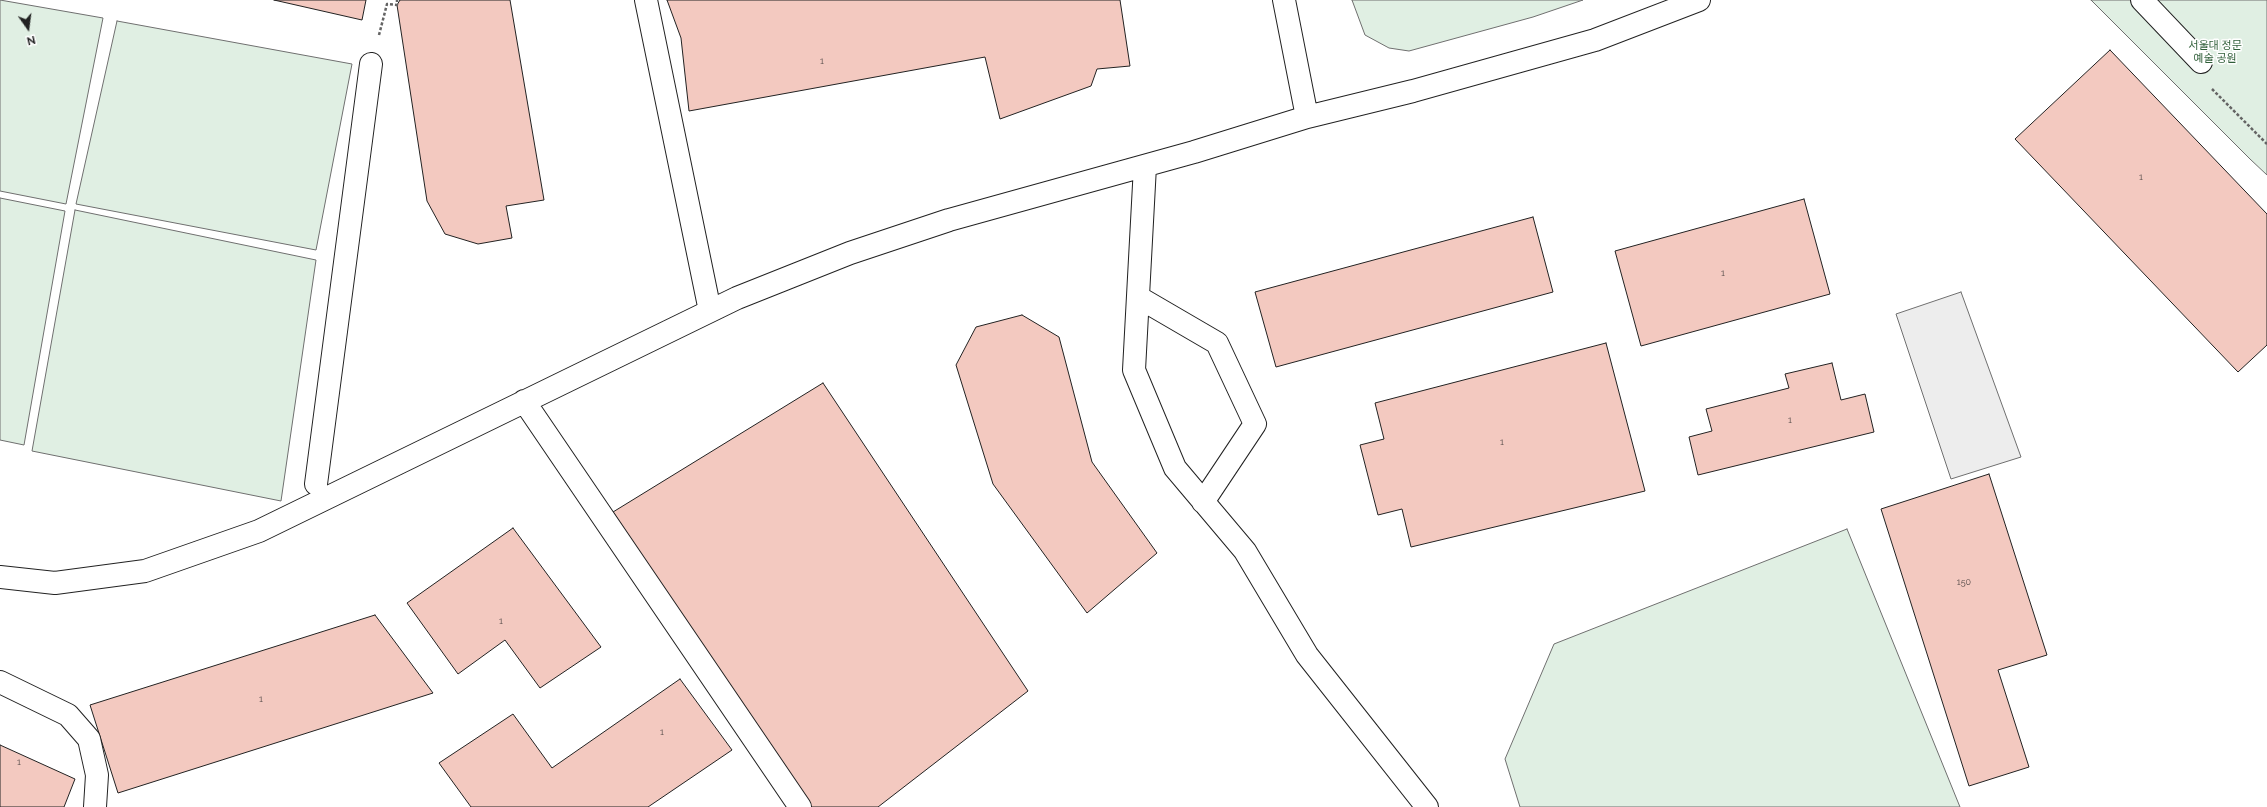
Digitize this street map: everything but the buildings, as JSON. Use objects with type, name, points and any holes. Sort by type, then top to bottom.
[{"type":"street","points":[[646,0],[710,311]]},
{"type":"street","points":[[1284,0],[1307,117]]},
{"type":"street","points":[[0,577],[55,583],[145,571],[258,531],[710,311],[850,253],[949,220],[1145,166],[1307,117],[1413,91],[1595,40],[1699,0]]},
{"type":"street","points":[[2142,0],[2201,62]]},
{"type":"street","points":[[316,484],[371,64]]},
{"type":"street","points":[[1145,166],[1134,370],[1175,468],[1245,551],[1306,655],[1427,807]]},
{"type":"street","points":[[1138,298],[1217,343],[1255,424],[1203,502]]},
{"type":"street","points":[[524,401],[800,807]]},
{"type":"street","points":[[0,682],[68,715],[89,739],[97,775],[95,807]]},
{"type":"path","points":[[371,64],[387,4],[397,5],[397,0]]},
{"type":"green space","points":[[0,0],[103,18],[66,204],[0,191]]},
{"type":"green space","points":[[1352,0],[1583,0],[1533,17],[1409,51],[1389,48],[1365,35]]},
{"type":"green space","name":"서울대 정문 예술 공원","points":[[2091,0],[2267,0],[2267,175],[2250,159]]},
{"type":"green space","points":[[117,21],[352,64],[316,250],[76,204]]},
{"type":"green space","points":[[0,198],[65,211],[24,445],[0,440]]},
{"type":"green space","points":[[75,210],[316,260],[281,501],[32,451]]},
{"type":"green space","points":[[1847,529],[1960,807],[1520,807],[1505,759],[1554,644]]},
{"type":"shaded area","points":[[1961,292],[2021,457],[1951,479],[1896,314]]}]
